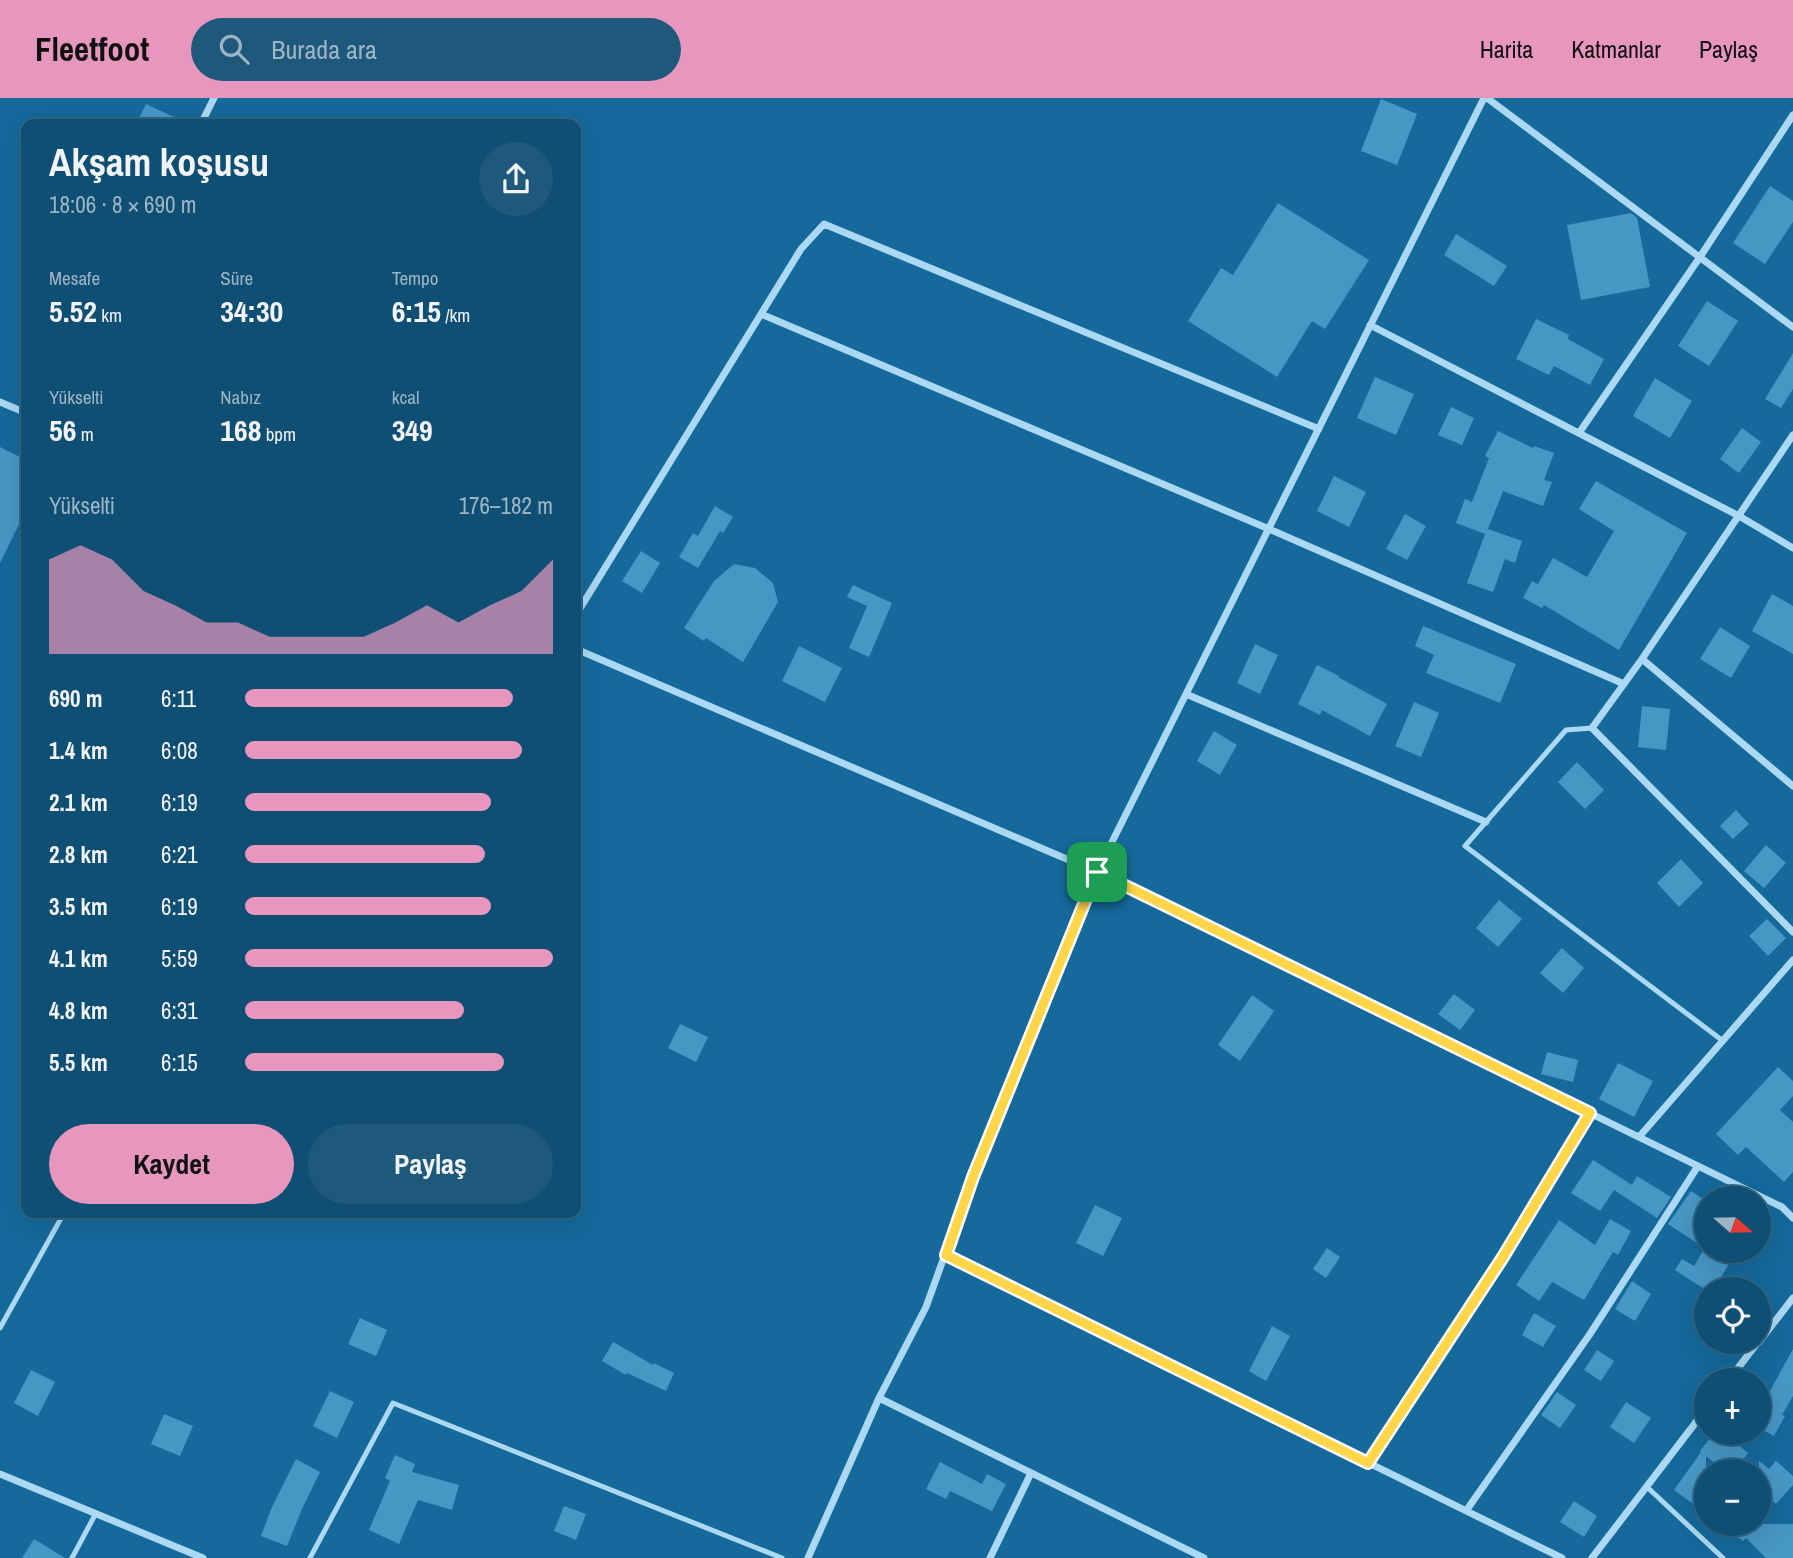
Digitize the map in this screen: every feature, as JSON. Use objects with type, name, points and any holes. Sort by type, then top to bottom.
[{"type":"street","points":[[204,119],[214,98]]},
{"type":"street","points":[[808,1558],[879,1398],[926,1307],[973,1177],[1097,872],[1486,98],[1793,327]]},
{"type":"street","points":[[1579,433],[1700,257],[1793,115]]},
{"type":"street","points":[[581,607],[801,249],[824,224],[1318,429]]},
{"type":"street","points":[[761,314],[1269,529],[1624,684]]},
{"type":"street","points":[[1370,325],[1739,516],[1793,548]]},
{"type":"street","points":[[0,402],[21,411]]},
{"type":"street","points":[[1793,435],[1642,659],[1592,728],[1793,932]]},
{"type":"street","points":[[581,651],[1097,872],[1792,1213]]},
{"type":"street","points":[[1642,659],[1793,786]]},
{"type":"street","points":[[1186,694],[1486,822]]},
{"type":"street","points":[[1639,1137],[1793,960]]},
{"type":"street","points":[[1368,1463],[1503,1257],[1590,1113]]},
{"type":"street","points":[[1466,1510],[1590,1334],[1698,1166]]},
{"type":"street","points":[[946,1255],[1562,1558]]},
{"type":"street","points":[[1771,1326],[1793,1298]]},
{"type":"street","points":[[1738,1368],[1749,1354]]},
{"type":"street","points":[[879,1398],[1199,1557]]},
{"type":"street","points":[[1592,1558],[1694,1425]]},
{"type":"street","points":[[990,1558],[1031,1473]]},
{"type":"street","points":[[0,1474],[203,1558]]},
{"type":"lane","points":[[1592,728],[1566,730],[1465,846],[1723,1041]]},
{"type":"lane","points":[[0,1328],[61,1218]]},
{"type":"lane","points":[[310,1558],[393,1403],[782,1558]]},
{"type":"lane","points":[[1647,1487],[1723,1558]]},
{"type":"lane","points":[[72,1558],[96,1513]]},
{"type":"building","points":[[1381,99],[1417,114],[1397,165],[1361,151]]},
{"type":"building","points":[[146,104],[178,119],[138,119]]},
{"type":"building","points":[[1770,186],[1793,201],[1793,222],[1765,264],[1733,243]]},
{"type":"building","points":[[1278,203],[1369,260],[1325,329],[1312,321],[1277,377],[1188,321],[1221,268],[1233,275]]},
{"type":"building","points":[[1631,213],[1637,218],[1650,287],[1581,300],[1567,225]]},
{"type":"building","points":[[1456,234],[1507,266],[1494,286],[1444,255]]},
{"type":"building","points":[[1707,301],[1738,321],[1709,366],[1678,346]]},
{"type":"building","points":[[1536,319],[1569,335],[1568,339],[1604,359],[1590,385],[1554,366],[1549,375],[1516,359]]},
{"type":"building","points":[[1793,353],[1793,389],[1781,408],[1765,399]]},
{"type":"building","points":[[1375,377],[1414,394],[1396,435],[1357,418]]},
{"type":"building","points":[[1655,378],[1692,401],[1670,438],[1633,416]]},
{"type":"building","points":[[1451,407],[1474,418],[1462,445],[1438,435]]},
{"type":"building","points":[[1742,428],[1761,442],[1739,473],[1720,459]]},
{"type":"building","points":[[1498,431],[1533,448],[1534,446],[1554,453],[1544,480],[1552,482],[1543,506],[1503,491],[1488,529],[1522,541],[1515,563],[1505,559],[1493,592],[1467,583],[1485,534],[1456,523],[1465,499],[1472,502],[1489,458],[1485,456]]},
{"type":"building","points":[[0,447],[21,458],[21,520],[0,563]]},
{"type":"building","points":[[1334,476],[1366,492],[1349,527],[1317,511]]},
{"type":"building","points":[[1596,481],[1687,533],[1619,650],[1544,605],[1542,608],[1523,598],[1532,581],[1538,584],[1553,558],[1587,577],[1614,531],[1579,509]]},
{"type":"building","points":[[715,506],[733,517],[723,533],[720,531],[698,568],[679,557],[693,533],[698,536]]},
{"type":"building","points":[[1405,514],[1426,526],[1407,560],[1386,549]]},
{"type":"building","points":[[641,551],[660,563],[642,593],[622,581]]},
{"type":"building","points":[[734,564],[755,568],[773,583],[778,602],[743,662],[706,638],[704,641],[684,628],[714,581]]},
{"type":"building","points":[[853,585],[892,603],[869,657],[849,648],[867,606],[847,597]]},
{"type":"building","points":[[1772,594],[1793,606],[1793,654],[1752,631]]},
{"type":"building","points":[[1423,626],[1516,664],[1500,703],[1426,673],[1434,655],[1415,646]]},
{"type":"building","points":[[1720,627],[1750,646],[1731,678],[1700,659]]},
{"type":"building","points":[[1255,644],[1278,655],[1260,694],[1237,683]]},
{"type":"building","points":[[799,646],[842,668],[825,702],[782,681]]},
{"type":"building","points":[[1317,665],[1387,704],[1370,736],[1322,710],[1320,715],[1298,704]]},
{"type":"building","points":[[1414,702],[1439,713],[1421,757],[1395,746]]},
{"type":"building","points":[[1642,706],[1670,709],[1666,750],[1638,747]]},
{"type":"building","points":[[1214,731],[1237,745],[1220,775],[1197,761]]},
{"type":"building","points":[[1577,762],[1604,790],[1585,809],[1558,782]]},
{"type":"building","points":[[1736,810],[1749,824],[1733,839],[1720,826]]},
{"type":"building","points":[[1766,845],[1786,863],[1764,888],[1744,871]]},
{"type":"building","points":[[1681,859],[1703,883],[1679,907],[1657,883]]},
{"type":"building","points":[[1499,900],[1522,919],[1498,947],[1476,928]]},
{"type":"building","points":[[1767,919],[1786,938],[1768,956],[1749,936]]},
{"type":"building","points":[[1562,948],[1584,968],[1563,993],[1540,973]]},
{"type":"building","points":[[1454,994],[1475,1010],[1460,1030],[1438,1014]]},
{"type":"building","points":[[1252,995],[1274,1011],[1240,1061],[1218,1045]]},
{"type":"building","points":[[680,1024],[708,1037],[696,1062],[668,1048]]},
{"type":"building","points":[[1547,1052],[1578,1060],[1573,1082],[1541,1074]]},
{"type":"building","points":[[1618,1063],[1653,1081],[1634,1117],[1599,1099]]},
{"type":"building","points":[[1778,1067],[1793,1081],[1793,1096],[1780,1110],[1793,1122],[1793,1172],[1784,1182],[1746,1147],[1738,1155],[1716,1134]]},
{"type":"building","points":[[1593,1160],[1632,1185],[1637,1176],[1671,1197],[1657,1218],[1614,1190],[1600,1211],[1571,1193]]},
{"type":"building","points":[[1691,1191],[1694,1193],[1694,1241],[1668,1224]]},
{"type":"building","points":[[1095,1205],[1122,1218],[1103,1256],[1076,1243]]},
{"type":"building","points":[[1610,1219],[1631,1231],[1618,1255],[1613,1252],[1584,1300],[1552,1282],[1539,1301],[1516,1285],[1559,1220],[1595,1245]]},
{"type":"building","points":[[1327,1248],[1340,1257],[1326,1278],[1313,1269]]},
{"type":"building","points":[[1682,1259],[1694,1266],[1729,1264],[1721,1277],[1694,1277],[1694,1282],[1675,1270]]},
{"type":"building","points":[[1632,1281],[1651,1294],[1635,1321],[1615,1309]]},
{"type":"building","points":[[1534,1313],[1556,1326],[1543,1347],[1522,1335]]},
{"type":"building","points":[[360,1318],[387,1330],[376,1356],[348,1344]]},
{"type":"building","points":[[1272,1326],[1290,1336],[1266,1381],[1249,1371]]},
{"type":"building","points":[[613,1342],[653,1365],[654,1363],[674,1373],[666,1391],[627,1373],[626,1375],[602,1361]]},
{"type":"building","points":[[1793,1349],[1793,1396],[1774,1436],[1771,1434],[1771,1389]]},
{"type":"building","points":[[1597,1350],[1614,1361],[1601,1381],[1584,1370]]},
{"type":"building","points":[[31,1370],[55,1382],[38,1416],[14,1403]]},
{"type":"building","points":[[330,1391],[354,1402],[337,1438],[313,1426]]},
{"type":"building","points":[[1557,1392],[1576,1405],[1560,1428],[1541,1415]]},
{"type":"building","points":[[1626,1402],[1651,1418],[1634,1443],[1610,1427]]},
{"type":"building","points":[[164,1414],[193,1426],[180,1456],[151,1444]]},
{"type":"building","points":[[1705,1445],[1738,1445],[1748,1453],[1743,1459],[1710,1459],[1706,1456],[1706,1459],[1696,1459]]},
{"type":"building","points":[[395,1455],[415,1464],[412,1472],[459,1485],[452,1510],[418,1500],[399,1544],[369,1530],[390,1481],[385,1478]]},
{"type":"building","points":[[296,1459],[320,1472],[287,1546],[261,1536]]},
{"type":"building","points":[[1776,1461],[1793,1476],[1793,1485],[1776,1504],[1771,1499],[1771,1467]]},
{"type":"building","points":[[940,1462],[982,1484],[987,1474],[1006,1484],[992,1511],[950,1491],[946,1499],[926,1489]]},
{"type":"building","points":[[1694,1462],[1694,1505],[1674,1490]]},
{"type":"building","points":[[1574,1501],[1597,1516],[1584,1537],[1560,1522]]},
{"type":"building","points":[[564,1506],[586,1514],[576,1540],[554,1531]]},
{"type":"building","points":[[1771,1524],[1793,1524],[1793,1558],[1766,1558],[1746,1538],[1743,1541],[1736,1536],[1771,1536]]},
{"type":"building","points":[[34,1539],[65,1558],[22,1558]]},
{"type":"route","points":[[1097,872],[1590,1113],[1503,1257],[1368,1463],[946,1255],[973,1177],[1097,872]]}]
